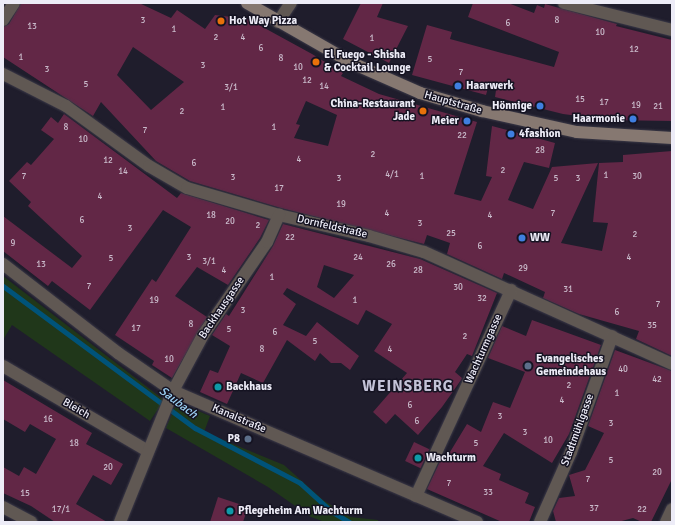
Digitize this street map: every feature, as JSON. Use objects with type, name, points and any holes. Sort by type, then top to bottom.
[{"type":"street","points":[[3,20],[14,3]]},
{"type":"street","points":[[278,22],[290,3]]},
{"type":"street","points":[[569,4],[672,30]]},
{"type":"street","name":"Hauptstraße","points":[[250,5],[278,22],[387,81],[431,97],[577,132],[672,138]]},
{"type":"street","name":"Dornfeldstraße","points":[[3,74],[66,106],[142,162],[187,188],[279,215],[399,244],[446,261],[672,364]]},
{"type":"street","name":"Backhausgasse","points":[[120,522],[171,396],[203,336],[267,242],[279,215]]},
{"type":"street","name":"Kanalstraße","points":[[3,264],[171,396],[477,522]]},
{"type":"street","name":"Wachturmgasse","points":[[416,496],[511,290]]},
{"type":"street","name":"Stadtmühlgasse","points":[[540,522],[571,452],[612,336]]},
{"type":"street","name":"Bleich","points":[[3,366],[148,451]]},
{"type":"street","points":[[3,507],[31,522]]},
{"type":"street","points":[[666,522],[672,509]]},
{"type":"green space","points":[[3,276],[164,400],[150,421],[12,325],[3,340]]},
{"type":"green space","points":[[177,402],[210,416],[204,432],[284,465],[323,500],[350,517],[378,520],[378,522],[325,522],[311,517],[268,487],[166,428]]},
{"type":"building","points":[[21,3],[139,3],[171,18],[177,10],[205,29],[215,15],[248,19],[343,73],[341,76],[379,94],[477,122],[454,194],[481,201],[492,177],[486,176],[492,126],[555,143],[549,168],[524,162],[508,200],[533,209],[552,167],[598,163],[561,243],[602,251],[608,223],[593,222],[599,163],[623,162],[623,155],[672,151],[672,356],[636,339],[639,331],[579,314],[543,298],[545,292],[504,273],[502,279],[447,254],[450,243],[427,235],[424,244],[281,208],[190,181],[156,161],[101,102],[93,116],[3,57],[3,27],[9,24]],"holes":[[[133,47],[184,82],[151,110],[117,75]],[[306,101],[337,115],[328,146],[294,138],[300,125],[296,124]]]},
{"type":"building","points":[[361,3],[383,3],[377,17],[408,26],[389,63],[343,39]]},
{"type":"building","points":[[473,3],[508,3],[534,13],[537,5],[544,8],[545,4],[617,24],[616,26],[672,40],[672,121],[608,120],[563,114],[495,97],[496,90],[488,88],[486,95],[412,75],[427,25],[452,32],[450,39],[554,67],[559,52],[468,17]]},
{"type":"building","points":[[64,114],[177,198],[181,193],[269,220],[260,238],[228,285],[197,267],[175,296],[207,317],[172,378],[152,365],[154,361],[115,335],[152,279],[156,282],[191,227],[163,210],[90,310],[52,281],[48,286],[3,251],[3,216],[72,268],[82,256],[28,206],[31,202],[9,181],[27,162],[31,165],[54,139],[41,130],[51,117],[58,123]]},
{"type":"building","points":[[283,224],[420,259],[497,293],[472,356],[467,354],[455,372],[462,378],[461,380],[442,407],[418,435],[395,414],[386,424],[373,412],[407,373],[374,351],[392,324],[366,310],[358,325],[287,288],[283,294],[296,304],[283,325],[306,336],[317,322],[359,356],[350,370],[341,363],[331,363],[320,353],[315,361],[287,340],[263,383],[241,373],[227,404],[200,392],[210,370],[218,373],[230,346],[212,335],[226,314],[229,316],[273,246]],"holes":[[[324,265],[354,275],[334,298],[317,287]]]},
{"type":"building","points":[[532,320],[601,345],[569,434],[552,463],[504,433],[483,466],[501,474],[499,480],[529,493],[525,503],[535,507],[529,522],[502,522],[427,489],[443,455],[447,457],[467,424],[481,432],[493,402],[510,408],[525,372],[488,358],[502,326],[526,336]]},
{"type":"building","points":[[615,350],[672,371],[672,479],[651,522],[642,522],[633,518],[618,522],[556,522],[553,511],[559,498],[575,496],[569,475],[585,470],[604,433],[588,426]]},
{"type":"building","points":[[3,380],[92,433],[86,444],[123,464],[111,485],[93,475],[76,504],[107,522],[55,522],[31,506],[3,493],[3,467],[19,476],[24,467],[36,474],[56,439],[30,424],[25,432],[3,419]]},
{"type":"building","name":"Wachturm","points":[[414,442],[429,449],[421,468],[405,461]]},
{"type":"building","name":"Pflegeheim Am Wachturm","points":[[218,497],[248,507],[243,522],[210,522]]},
{"type":"waterway","name":"Saubach","points":[[3,286],[195,428],[300,483],[331,511],[349,522]]},
{"type":"place","name":"Hot Way Pizza","points":[[221,21]]},
{"type":"place","name":"El Fuego - Shisha & Cocktail Lounge","points":[[316,62]]},
{"type":"place","name":"Haarwerk","points":[[458,86]]},
{"type":"place","name":"Hönnige","points":[[540,106]]},
{"type":"place","name":"China-Restaurant Jade","points":[[423,111]]},
{"type":"place","name":"Haarmonie","points":[[633,119]]},
{"type":"place","name":"Meier","points":[[467,121]]},
{"type":"place","name":"4fashion","points":[[511,134]]},
{"type":"place","name":"WW","points":[[522,238]]},
{"type":"place","name":"Evangelisches Gemeindehaus","points":[[528,366]]},
{"type":"place","name":"Backhaus","points":[[218,387]]},
{"type":"place","name":"P8","points":[[248,439]]},
{"type":"place","name":"Wachturm","points":[[418,458]]},
{"type":"place","name":"Pflegeheim Am Wachturm","points":[[230,511]]},
{"type":"district","name":"WEINSBERG","points":[[408,387]]}]
